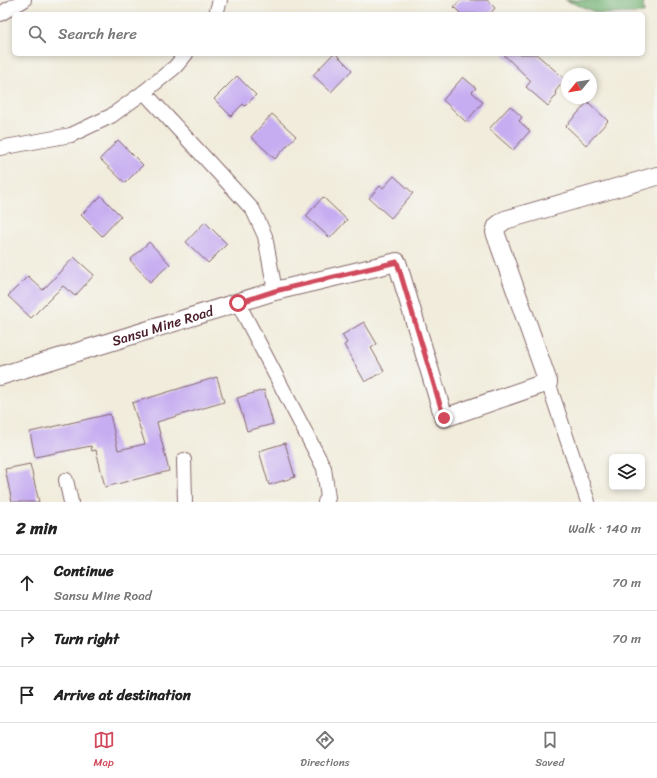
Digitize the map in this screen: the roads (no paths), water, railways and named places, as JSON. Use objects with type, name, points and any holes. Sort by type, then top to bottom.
[{"type":"street","points":[[0,14],[24,0]]},
{"type":"street","points":[[217,12],[220,0]]},
{"type":"street","points":[[0,148],[71,135],[110,116],[144,92],[175,67],[184,56]]},
{"type":"street","points":[[144,92],[253,210],[265,236],[275,291]]},
{"type":"street","points":[[588,502],[548,382],[495,232],[497,226],[505,220],[657,176]]},
{"type":"street","name":"Sansu Mine Road","points":[[0,376],[275,291],[397,262],[444,418],[548,382]]},
{"type":"street","points":[[238,303],[324,468],[328,498],[325,502]]},
{"type":"street","points":[[184,460],[184,502]]},
{"type":"street","points":[[66,480],[71,502]]}]
